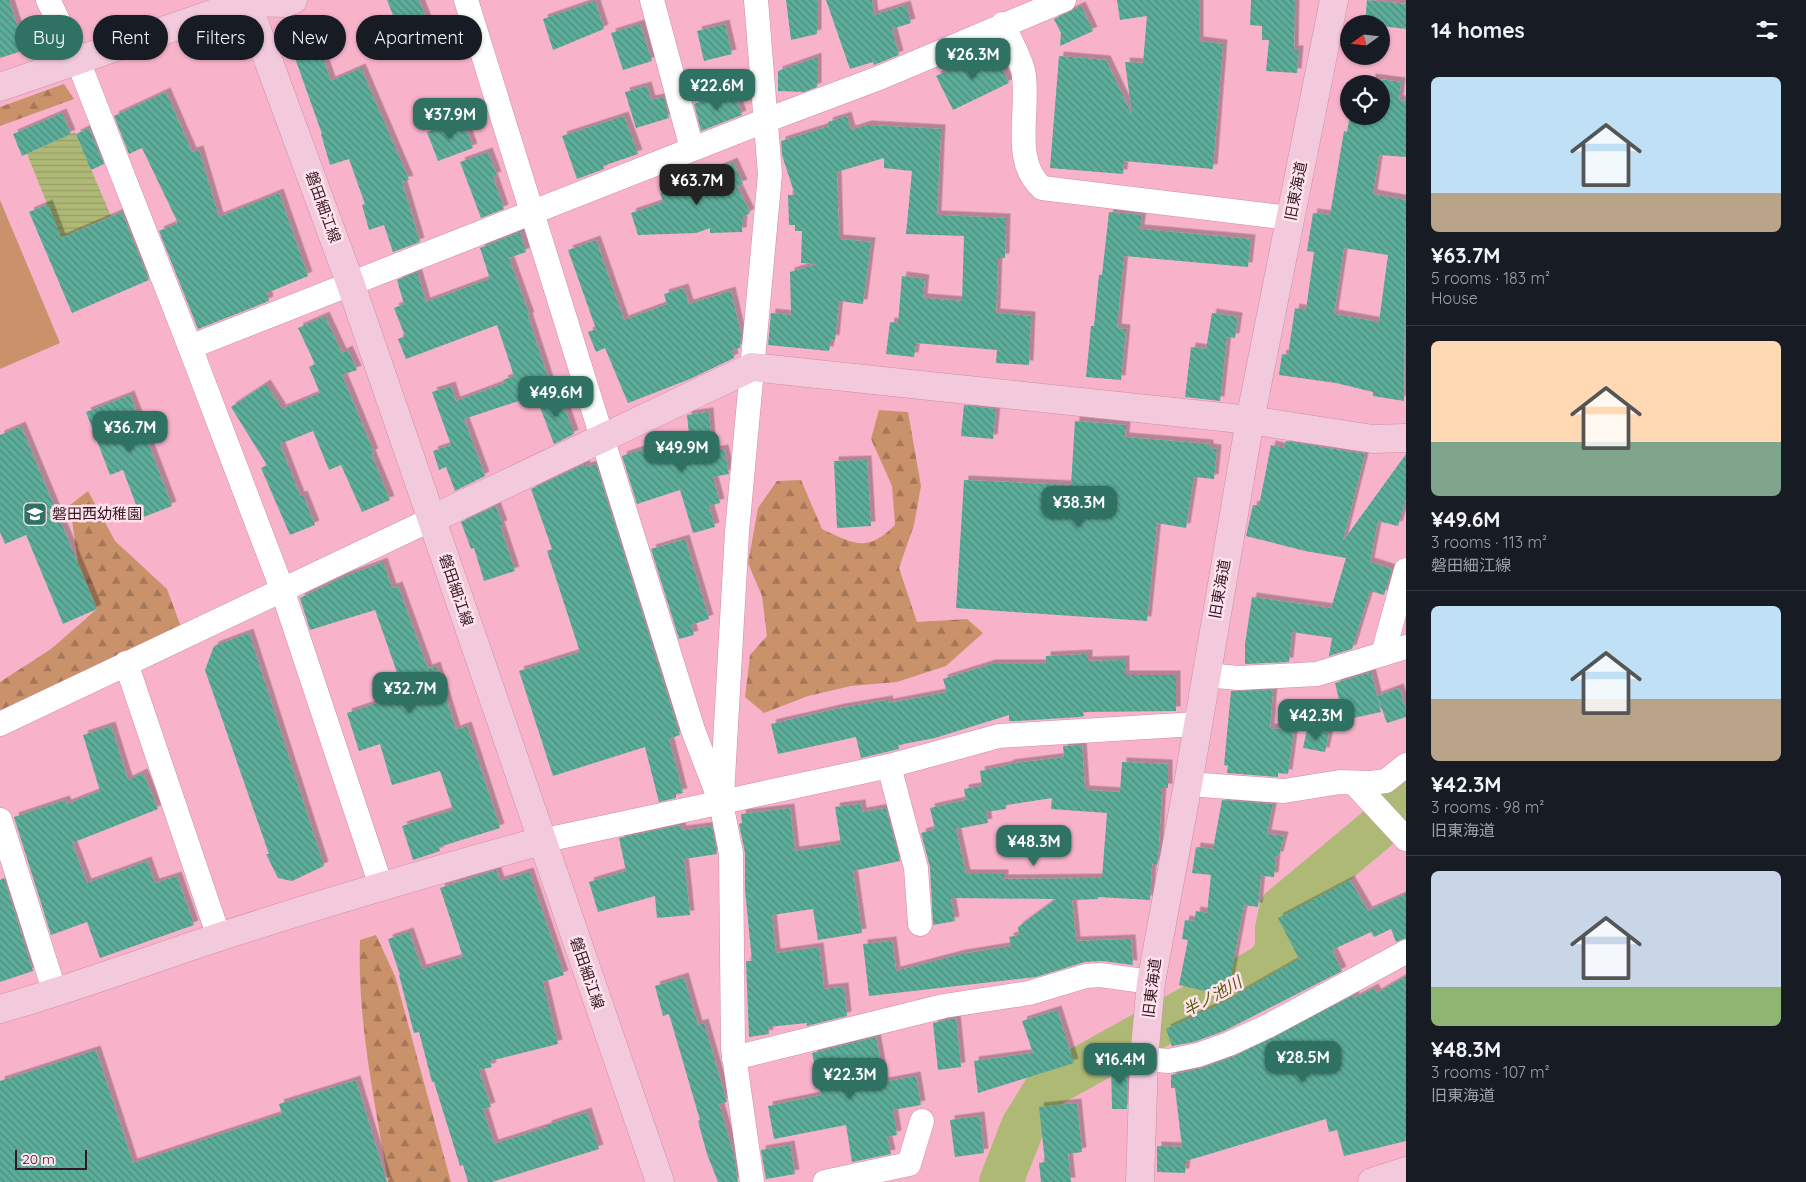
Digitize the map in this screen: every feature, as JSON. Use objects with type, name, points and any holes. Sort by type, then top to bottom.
[{"type":"street","points":[[48,0],[78,61],[282,589],[380,886]]},
{"type":"street","points":[[0,87],[246,1],[286,3],[293,0]]},
{"type":"street","points":[[466,0],[693,730],[721,803],[731,853],[734,1058],[752,1182]]},
{"type":"street","points":[[652,0],[692,149]]},
{"type":"street","points":[[721,803],[737,532],[770,174],[756,0]]},
{"type":"street","points":[[190,347],[692,149],[879,78],[1003,24],[1064,0]]},
{"type":"street","name":"旧東海道","points":[[1140,1182],[1144,1059],[1151,982],[1188,784],[1196,724],[1250,420],[1334,0]]},
{"type":"street","name":"磐田細江線","points":[[246,1],[351,285],[660,1182]]},
{"type":"street","points":[[1003,24],[1023,70],[1026,162],[1031,178],[1042,188],[1290,218]]},
{"type":"street","points":[[0,724],[752,367],[1250,420],[1374,439],[1406,438]]},
{"type":"street","points":[[1383,654],[1406,570]]},
{"type":"street","points":[[1205,675],[1239,678],[1317,674],[1406,647]]},
{"type":"street","points":[[126,663],[219,937]]},
{"type":"street","points":[[0,1009],[55,993],[219,937],[380,886],[541,841],[889,766],[999,736],[1196,724]]},
{"type":"street","points":[[1188,784],[1284,791],[1340,782],[1386,781],[1406,765]]},
{"type":"street","points":[[889,766],[916,868],[920,924]]},
{"type":"street","points":[[1354,783],[1406,839]]},
{"type":"street","points":[[0,820],[55,993]]},
{"type":"street","points":[[1144,1059],[1169,1061],[1198,1055],[1229,1044],[1268,1026],[1406,952]]},
{"type":"street","points":[[734,1058],[944,1006],[1002,998],[1086,976],[1100,975],[1151,982]]},
{"type":"street","points":[[825,1182],[909,1164],[922,1121]]},
{"type":"street","points":[[1372,1182],[1406,1171]]},
{"type":"green space","points":[[64,84],[74,99],[0,126],[0,107]]},
{"type":"green space","points":[[0,200],[60,343],[0,369]]},
{"type":"green space","points":[[879,410],[908,412],[921,486],[914,525],[899,568],[917,622],[967,619],[983,633],[946,666],[897,682],[851,686],[808,696],[764,713],[745,697],[750,655],[767,636],[762,596],[748,563],[758,508],[777,481],[801,480],[822,529],[843,539],[860,543],[868,543],[885,534],[895,525],[892,486],[871,439]]},
{"type":"green space","points":[[88,491],[115,541],[167,589],[184,635],[0,721],[0,682],[51,649],[97,609],[78,564],[70,505]]},
{"type":"green space","points":[[376,935],[395,976],[451,1182],[388,1182],[368,1061],[361,1001],[360,940]]},
{"type":"shaded area","points":[[75,132],[111,216],[61,238],[27,154]]},
{"type":"building","points":[[0,0],[9,0],[15,19],[15,53],[0,58]]},
{"type":"building","points":[[387,0],[419,0],[425,15],[393,15]]},
{"type":"building","points":[[786,0],[817,0],[817,34],[791,40]]},
{"type":"building","points":[[826,0],[872,0],[874,15],[906,5],[911,23],[892,29],[899,55],[874,65],[873,62],[850,69]]},
{"type":"building","points":[[1117,0],[1199,0],[1199,41],[1223,44],[1213,169],[1124,161],[1123,174],[1050,168],[1059,56],[1106,60],[1132,115],[1125,62],[1143,63],[1147,16],[1120,20]]},
{"type":"building","points":[[1251,0],[1295,0],[1294,50],[1299,50],[1297,73],[1266,71],[1269,40],[1262,40],[1262,26],[1250,25]]},
{"type":"building","points":[[1367,0],[1406,4],[1406,29],[1390,27],[1390,15],[1366,15]]},
{"type":"building","points":[[595,1],[604,29],[553,50],[543,19]]},
{"type":"building","points":[[1081,6],[1093,31],[1060,46],[1061,33],[1054,19]]},
{"type":"building","points":[[640,24],[652,61],[623,70],[611,33]]},
{"type":"building","points":[[725,24],[732,54],[704,61],[697,31]]},
{"type":"building","points":[[992,49],[1009,83],[953,110],[936,76]]},
{"type":"building","points":[[817,57],[817,87],[804,92],[778,91],[778,71]]},
{"type":"building","points":[[296,60],[324,60],[331,81],[361,68],[409,180],[402,182],[420,242],[393,252],[384,225],[369,230],[362,205],[365,204],[349,159],[330,165],[322,134]]},
{"type":"building","points":[[1390,81],[1401,82],[1399,100],[1406,101],[1406,157],[1379,155],[1373,194],[1406,200],[1404,401],[1373,396],[1373,392],[1336,383],[1279,375],[1282,354],[1288,355],[1295,308],[1306,310],[1314,252],[1307,251],[1313,213],[1330,215],[1344,131],[1347,132],[1348,125],[1390,125]],"holes":[[[1344,248],[1388,255],[1379,322],[1334,314]]]},
{"type":"building","points":[[647,86],[651,100],[664,97],[669,118],[636,128],[625,92]]},
{"type":"building","points":[[166,92],[192,152],[199,150],[219,217],[279,193],[308,276],[267,293],[269,301],[198,329],[159,231],[178,223],[142,148],[129,154],[114,116]]},
{"type":"building","points":[[734,92],[742,115],[701,131],[694,104]]},
{"type":"building","points":[[62,113],[71,134],[22,156],[13,134]]},
{"type":"building","points":[[624,116],[638,154],[603,166],[604,169],[577,179],[562,136]]},
{"type":"building","points":[[847,116],[851,130],[867,125],[941,129],[937,215],[1006,218],[1005,258],[998,258],[996,313],[1031,316],[1029,365],[996,363],[997,350],[916,343],[914,357],[886,354],[890,322],[898,323],[902,276],[925,279],[923,298],[962,301],[964,236],[906,234],[912,171],[884,168],[884,158],[837,172],[839,239],[871,242],[863,304],[839,301],[835,340],[831,339],[829,351],[768,345],[771,313],[791,315],[790,272],[817,264],[801,263],[802,231],[795,231],[795,225],[789,225],[788,195],[795,195],[782,155],[781,141],[829,126],[828,122]]},
{"type":"building","points":[[462,118],[473,148],[438,161],[427,132]]},
{"type":"building","points":[[89,128],[104,164],[91,170],[76,134]]},
{"type":"building","points":[[488,152],[497,176],[493,177],[504,209],[481,218],[460,162]]},
{"type":"building","points":[[733,162],[743,184],[737,186],[750,213],[743,217],[742,232],[710,233],[710,228],[696,233],[638,235],[631,213],[663,202],[660,193]]},
{"type":"building","points":[[48,204],[61,238],[122,212],[149,280],[72,313],[29,212]]},
{"type":"building","points":[[1109,212],[1142,215],[1140,229],[1251,239],[1248,267],[1124,256],[1117,328],[1126,329],[1121,380],[1086,377],[1091,326],[1094,326],[1099,275],[1102,275]]},
{"type":"building","points":[[520,232],[526,252],[509,258],[530,317],[528,317],[552,390],[464,419],[485,476],[455,491],[446,467],[439,470],[433,451],[451,445],[432,392],[451,386],[456,401],[505,383],[503,380],[514,376],[497,325],[406,359],[398,339],[405,336],[394,308],[404,304],[397,280],[417,272],[426,302],[490,279],[480,248]]},
{"type":"building","points":[[596,240],[624,320],[667,304],[664,294],[684,288],[689,304],[731,291],[741,334],[740,348],[732,350],[734,358],[690,379],[628,403],[605,348],[596,352],[588,332],[596,329],[568,250]]},
{"type":"building","points":[[1212,313],[1238,317],[1235,338],[1227,337],[1220,401],[1185,397],[1191,347],[1206,349]]},
{"type":"building","points":[[325,316],[342,353],[348,350],[357,370],[342,375],[374,453],[371,454],[390,500],[362,512],[341,465],[329,470],[313,431],[280,444],[300,496],[303,495],[315,525],[290,535],[261,468],[267,465],[231,407],[266,384],[282,409],[320,393],[309,367],[315,364],[298,328]]},
{"type":"building","points":[[560,394],[574,434],[554,444],[538,402]]},
{"type":"building","points":[[130,395],[172,506],[141,518],[123,470],[110,475],[86,412]]},
{"type":"building","points":[[964,405],[996,409],[993,439],[961,436]]},
{"type":"building","points":[[709,412],[712,451],[724,449],[729,474],[713,477],[720,503],[709,506],[715,527],[693,533],[680,490],[637,504],[622,456],[649,447],[652,457],[690,444],[687,415]]},
{"type":"building","points":[[1075,421],[1126,425],[1125,437],[1209,444],[1209,448],[1217,449],[1214,479],[1194,477],[1186,528],[1157,523],[1147,621],[956,608],[964,480],[1071,485]]},
{"type":"building","points":[[21,426],[97,609],[63,624],[26,535],[5,544],[0,532],[0,435]]},
{"type":"building","points":[[1286,441],[1365,454],[1343,541],[1406,454],[1406,499],[1398,526],[1378,521],[1370,562],[1392,569],[1384,595],[1370,591],[1352,649],[1329,656],[1332,638],[1292,632],[1289,662],[1245,664],[1245,644],[1252,597],[1331,608],[1346,558],[1305,551],[1246,536],[1253,505],[1259,506],[1271,445],[1284,448]]},
{"type":"building","points":[[867,460],[871,526],[837,528],[834,461]]},
{"type":"building","points":[[585,464],[586,467],[596,464],[680,735],[669,739],[683,793],[676,794],[676,798],[659,802],[645,747],[553,776],[519,671],[580,652],[547,551],[552,549],[531,489]]},
{"type":"building","points":[[496,506],[503,525],[500,526],[515,571],[484,581],[474,548],[471,549],[461,522]]},
{"type":"building","points":[[685,539],[709,619],[691,625],[694,635],[679,639],[651,549]]},
{"type":"building","points":[[383,562],[392,588],[398,586],[428,669],[436,666],[456,730],[467,726],[500,828],[439,847],[440,851],[413,860],[402,826],[453,810],[440,771],[392,785],[380,744],[359,751],[347,713],[401,695],[396,679],[399,678],[375,610],[310,630],[300,598],[343,577]]},
{"type":"building","points":[[249,633],[324,866],[292,881],[278,878],[266,854],[269,854],[205,670],[214,646]]},
{"type":"building","points":[[1088,654],[1088,661],[1125,660],[1125,675],[1176,675],[1176,711],[1083,712],[1084,716],[1080,717],[1017,721],[1009,721],[1009,715],[935,738],[898,745],[899,749],[861,758],[856,737],[778,754],[771,724],[840,708],[888,700],[889,703],[947,692],[943,679],[991,664],[1046,664],[1046,656]]},
{"type":"building","points":[[1371,672],[1381,712],[1344,720],[1335,683]]},
{"type":"building","points":[[1399,688],[1406,709],[1406,717],[1387,723],[1377,696]]},
{"type":"building","points":[[1273,690],[1270,728],[1294,730],[1288,774],[1278,773],[1278,777],[1227,773],[1228,766],[1224,765],[1231,691]]},
{"type":"building","points":[[111,726],[128,780],[143,773],[158,809],[72,843],[87,883],[147,861],[155,883],[177,876],[194,925],[100,958],[87,922],[51,935],[14,817],[65,800],[67,804],[100,791],[83,735]]},
{"type":"building","points":[[1307,729],[1329,733],[1325,752],[1303,748]]},
{"type":"building","points":[[1082,745],[1085,790],[1120,792],[1122,762],[1168,764],[1168,788],[1162,788],[1158,861],[1157,865],[1152,864],[1150,900],[1098,897],[1098,899],[1072,900],[1076,941],[1131,939],[1133,965],[1102,961],[1085,962],[1036,977],[869,996],[863,944],[892,941],[896,971],[961,954],[1011,946],[1009,937],[1019,935],[1018,927],[1056,899],[951,898],[955,921],[933,925],[930,867],[921,833],[935,829],[930,808],[966,800],[964,789],[982,786],[980,771],[1009,764],[1064,757],[1063,746]],"holes":[[[1052,798],[1051,809],[1107,813],[1102,878],[1004,879],[1004,874],[966,874],[956,829],[988,823],[986,812],[1006,809],[1006,805]]]},
{"type":"building","points":[[1222,800],[1273,804],[1267,834],[1284,836],[1279,856],[1276,856],[1274,877],[1261,876],[1258,907],[1244,905],[1227,996],[1179,985],[1188,940],[1182,939],[1185,920],[1194,921],[1196,911],[1207,913],[1211,875],[1192,873],[1196,847],[1213,849]]},
{"type":"building","points":[[861,804],[862,812],[886,808],[900,861],[853,871],[862,933],[818,940],[813,909],[772,915],[776,953],[819,947],[824,989],[844,987],[847,1016],[807,1026],[807,1023],[768,1027],[769,1034],[749,1037],[746,961],[752,961],[745,890],[745,853],[739,824],[742,823],[741,814],[790,808],[795,851],[841,844],[835,807]]},
{"type":"building","points":[[681,825],[682,830],[712,826],[717,854],[684,859],[690,915],[657,918],[655,896],[598,912],[589,882],[626,871],[619,838]]},
{"type":"building","points":[[496,870],[500,881],[529,872],[564,975],[543,982],[558,1044],[490,1061],[492,1067],[479,1070],[491,1107],[483,1109],[494,1144],[587,1112],[599,1149],[492,1182],[468,1182],[463,1165],[460,1166],[434,1082],[432,1082],[419,1032],[414,1033],[400,975],[388,939],[409,932],[422,969],[463,957],[440,888]]},
{"type":"building","points":[[4,878],[33,971],[0,982],[0,880]]},
{"type":"building","points":[[1350,880],[1368,911],[1406,894],[1406,938],[1396,942],[1391,929],[1374,937],[1371,932],[1332,950],[1342,971],[1224,1031],[1194,1042],[1172,1046],[1166,1029],[1235,997],[1232,997],[1299,959],[1278,918]]},
{"type":"building","points":[[1406,976],[1406,1141],[1344,1156],[1337,1130],[1329,1132],[1326,1119],[1186,1161],[1185,1173],[1157,1172],[1157,1146],[1182,1147],[1175,1088],[1171,1088],[1171,1075],[1202,1068],[1235,1056],[1354,995],[1355,998],[1374,988],[1377,993]]},
{"type":"building","points":[[684,977],[698,1025],[704,1023],[727,1102],[719,1104],[734,1155],[738,1182],[718,1182],[707,1154],[698,1121],[700,1120],[669,1014],[663,1016],[655,986]]},
{"type":"building","points":[[1057,1010],[1074,1063],[978,1093],[974,1061],[1033,1053],[1022,1021]]},
{"type":"building","points":[[956,1018],[961,1067],[938,1070],[933,1023]]},
{"type":"building","points":[[876,1037],[884,1082],[916,1076],[921,1105],[893,1110],[897,1135],[887,1137],[891,1154],[852,1162],[846,1125],[774,1139],[768,1106],[821,1095],[812,1053]]},
{"type":"building","points":[[96,1050],[133,1163],[282,1114],[279,1104],[356,1080],[387,1182],[0,1182],[0,1081]]},
{"type":"building","points":[[1128,1061],[1127,1109],[1112,1109],[1111,1062]]},
{"type":"building","points":[[1077,1103],[1082,1152],[1068,1154],[1071,1182],[1041,1182],[1039,1163],[1045,1162],[1039,1107]]},
{"type":"building","points":[[980,1116],[984,1153],[955,1157],[950,1120]]},
{"type":"building","points":[[790,1145],[795,1174],[766,1179],[761,1150]]},
{"type":"waterway","name":"半ノ池川","points":[[1001,1182],[1023,1126],[1047,1087],[1264,967],[1277,954],[1277,929],[1281,909],[1378,828],[1406,791]]},
{"type":"place","name":"磐田西幼稚園","points":[[35,514]]}]
